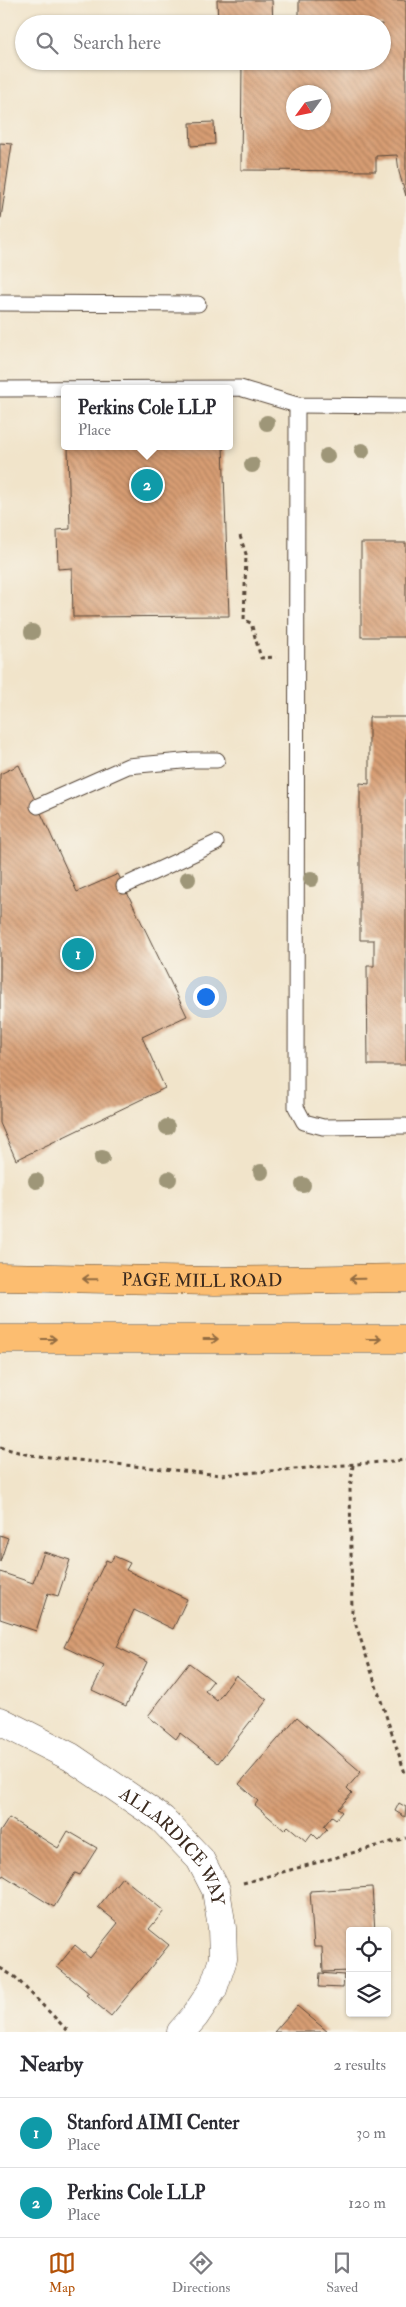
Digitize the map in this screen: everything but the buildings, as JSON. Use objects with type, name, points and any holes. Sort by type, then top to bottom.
[{"type":"main road","name":"PAGE MILL ROAD","points":[[0,1278],[215,1281],[406,1278]]},
{"type":"main road","points":[[0,1339],[406,1339]]},
{"type":"street","name":"ALLARDICE WAY","points":[[0,1721],[71,1757],[162,1819],[200,1859],[216,1890],[222,1928],[223,1959],[213,1989],[196,2016],[181,2032]]},
{"type":"lane","points":[[0,303],[198,304]]},
{"type":"lane","points":[[233,388],[240,388],[297,405],[406,406]]},
{"type":"lane","points":[[0,389],[61,389]]},
{"type":"lane","points":[[297,405],[296,1107],[304,1122],[323,1127],[406,1126]]},
{"type":"lane","points":[[38,806],[128,766],[193,760],[217,760]]},
{"type":"lane","points":[[124,886],[216,843]]},
{"type":"path","points":[[240,536],[246,554],[244,620],[251,623],[261,658],[278,656]]},
{"type":"path","points":[[0,1447],[29,1455],[221,1475],[406,1460]]},
{"type":"path","points":[[354,1465],[350,1489],[352,1613],[406,1776]]},
{"type":"path","points":[[216,1890],[406,1838]]},
{"type":"path","points":[[0,1968],[16,1977],[69,2032]]},
{"type":"place","name":"Perkins Cole LLP","points":[[147,485]]},
{"type":"place","name":"Stanford AIMI Center","points":[[78,954]]}]
